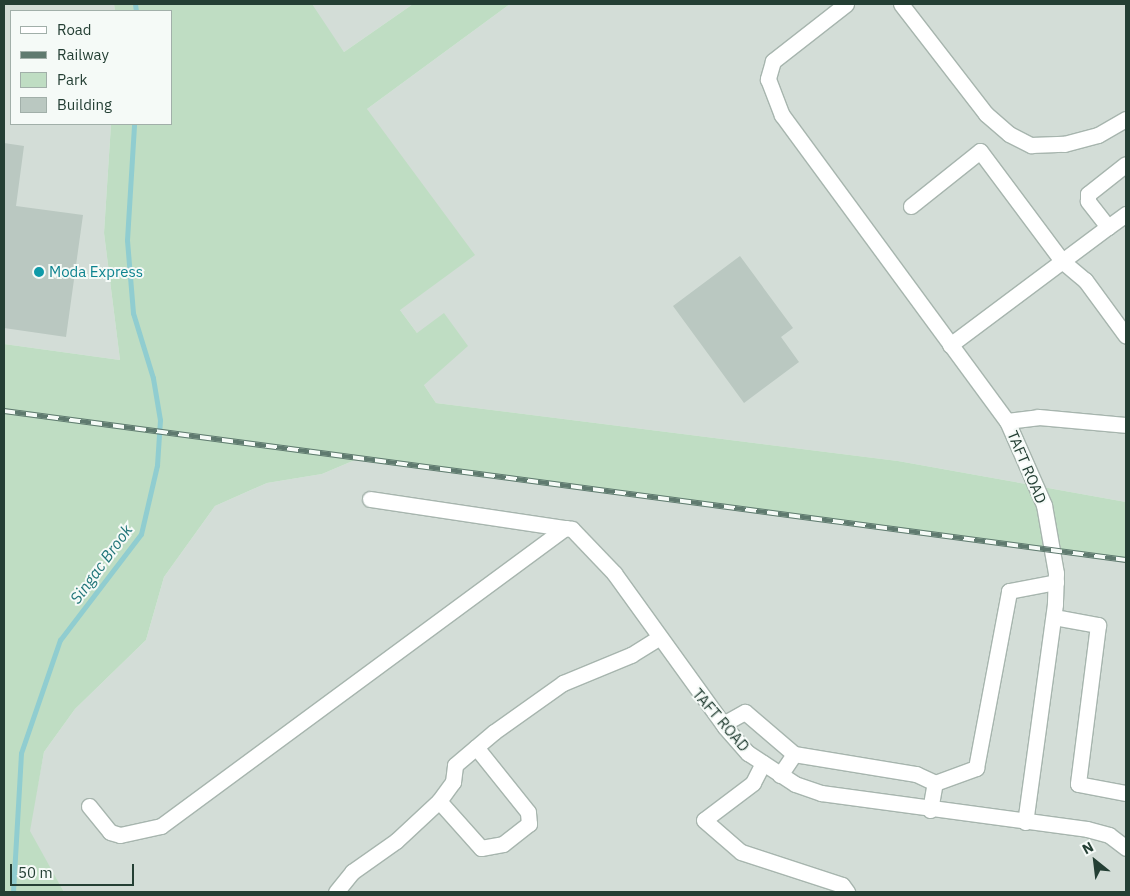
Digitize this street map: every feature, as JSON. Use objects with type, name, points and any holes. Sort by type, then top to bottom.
[{"type":"street","name":"TAFT ROAD","points":[[846,4],[792,43],[773,61],[768,79],[772,97],[804,146],[1007,421],[1044,505],[1056,582],[1054,617],[1025,822]]},
{"type":"street","points":[[901,4],[986,114],[1009,134],[1031,145],[1064,144],[1098,135],[1126,119]]},
{"type":"street","points":[[911,206],[980,151],[1062,261],[1085,280],[1126,336]]},
{"type":"street","points":[[1108,227],[1088,202],[1088,194],[1126,164]]},
{"type":"street","points":[[950,345],[1126,214]]},
{"type":"street","points":[[1007,421],[1038,417],[1126,425]]},
{"type":"street","points":[[370,500],[565,528]]},
{"type":"street","name":"TAFT ROAD","points":[[565,528],[572,529],[614,574],[658,638],[722,724],[763,763],[780,775],[821,794],[1110,835],[1126,848]]},
{"type":"street","points":[[89,806],[110,832],[120,835],[161,826],[565,528]]},
{"type":"street","points":[[722,724],[745,712],[794,754],[916,774],[935,783],[976,768],[1009,592],[1056,582]]},
{"type":"street","points":[[1054,617],[1098,625],[1078,784],[1126,793]]},
{"type":"street","points":[[336,892],[352,872],[396,841],[439,801],[453,782],[454,765],[476,747],[563,683],[631,655],[658,638]]},
{"type":"street","points":[[439,801],[481,848],[502,844],[529,824],[528,812],[476,747]]},
{"type":"street","points":[[780,775],[794,754]]},
{"type":"street","points":[[763,763],[753,782],[704,820],[741,852],[842,886],[847,892]]},
{"type":"street","points":[[930,810],[935,783]]},
{"type":"shaded area","points":[[4,4],[114,4],[115,10],[10,10],[10,125],[111,125],[104,233],[120,360],[4,344]]},
{"type":"shaded area","points":[[310,4],[413,4],[344,52]]},
{"type":"shaded area","points":[[510,4],[1126,4],[1126,502],[898,461],[436,403],[424,385],[417,333],[400,310],[367,109]]},
{"type":"shaded area","points":[[355,460],[1126,562],[1126,892],[64,892],[29,831],[44,752],[75,709],[146,640],[164,577],[215,506],[267,483],[322,474]]},
{"type":"green space","points":[[114,4],[312,4],[344,52],[413,4],[510,4],[367,109],[475,255],[400,310],[417,333],[444,313],[468,346],[424,385],[436,403],[898,461],[1126,502],[1126,562],[355,460],[322,474],[267,483],[215,506],[164,577],[146,640],[75,709],[44,752],[30,831],[64,892],[4,892],[4,344],[120,360],[104,233],[111,125],[172,125],[172,10],[115,10]]},
{"type":"building","name":"Moda Express","points":[[4,143],[24,146],[16,206],[83,215],[66,337],[4,328]]},
{"type":"building","points":[[740,256],[793,328],[781,337],[799,362],[744,403],[673,306]]},
{"type":"waterway","name":"Singac Brook","points":[[135,4],[136,10]]},
{"type":"waterway","name":"Singac Brook","points":[[13,892],[21,753],[60,640],[141,534],[157,465],[160,420],[153,378],[133,313],[127,240],[134,125]]},
{"type":"railway","points":[[4,411],[1126,560]]},
{"type":"place","name":"Moda Express","points":[[39,272]]}]
